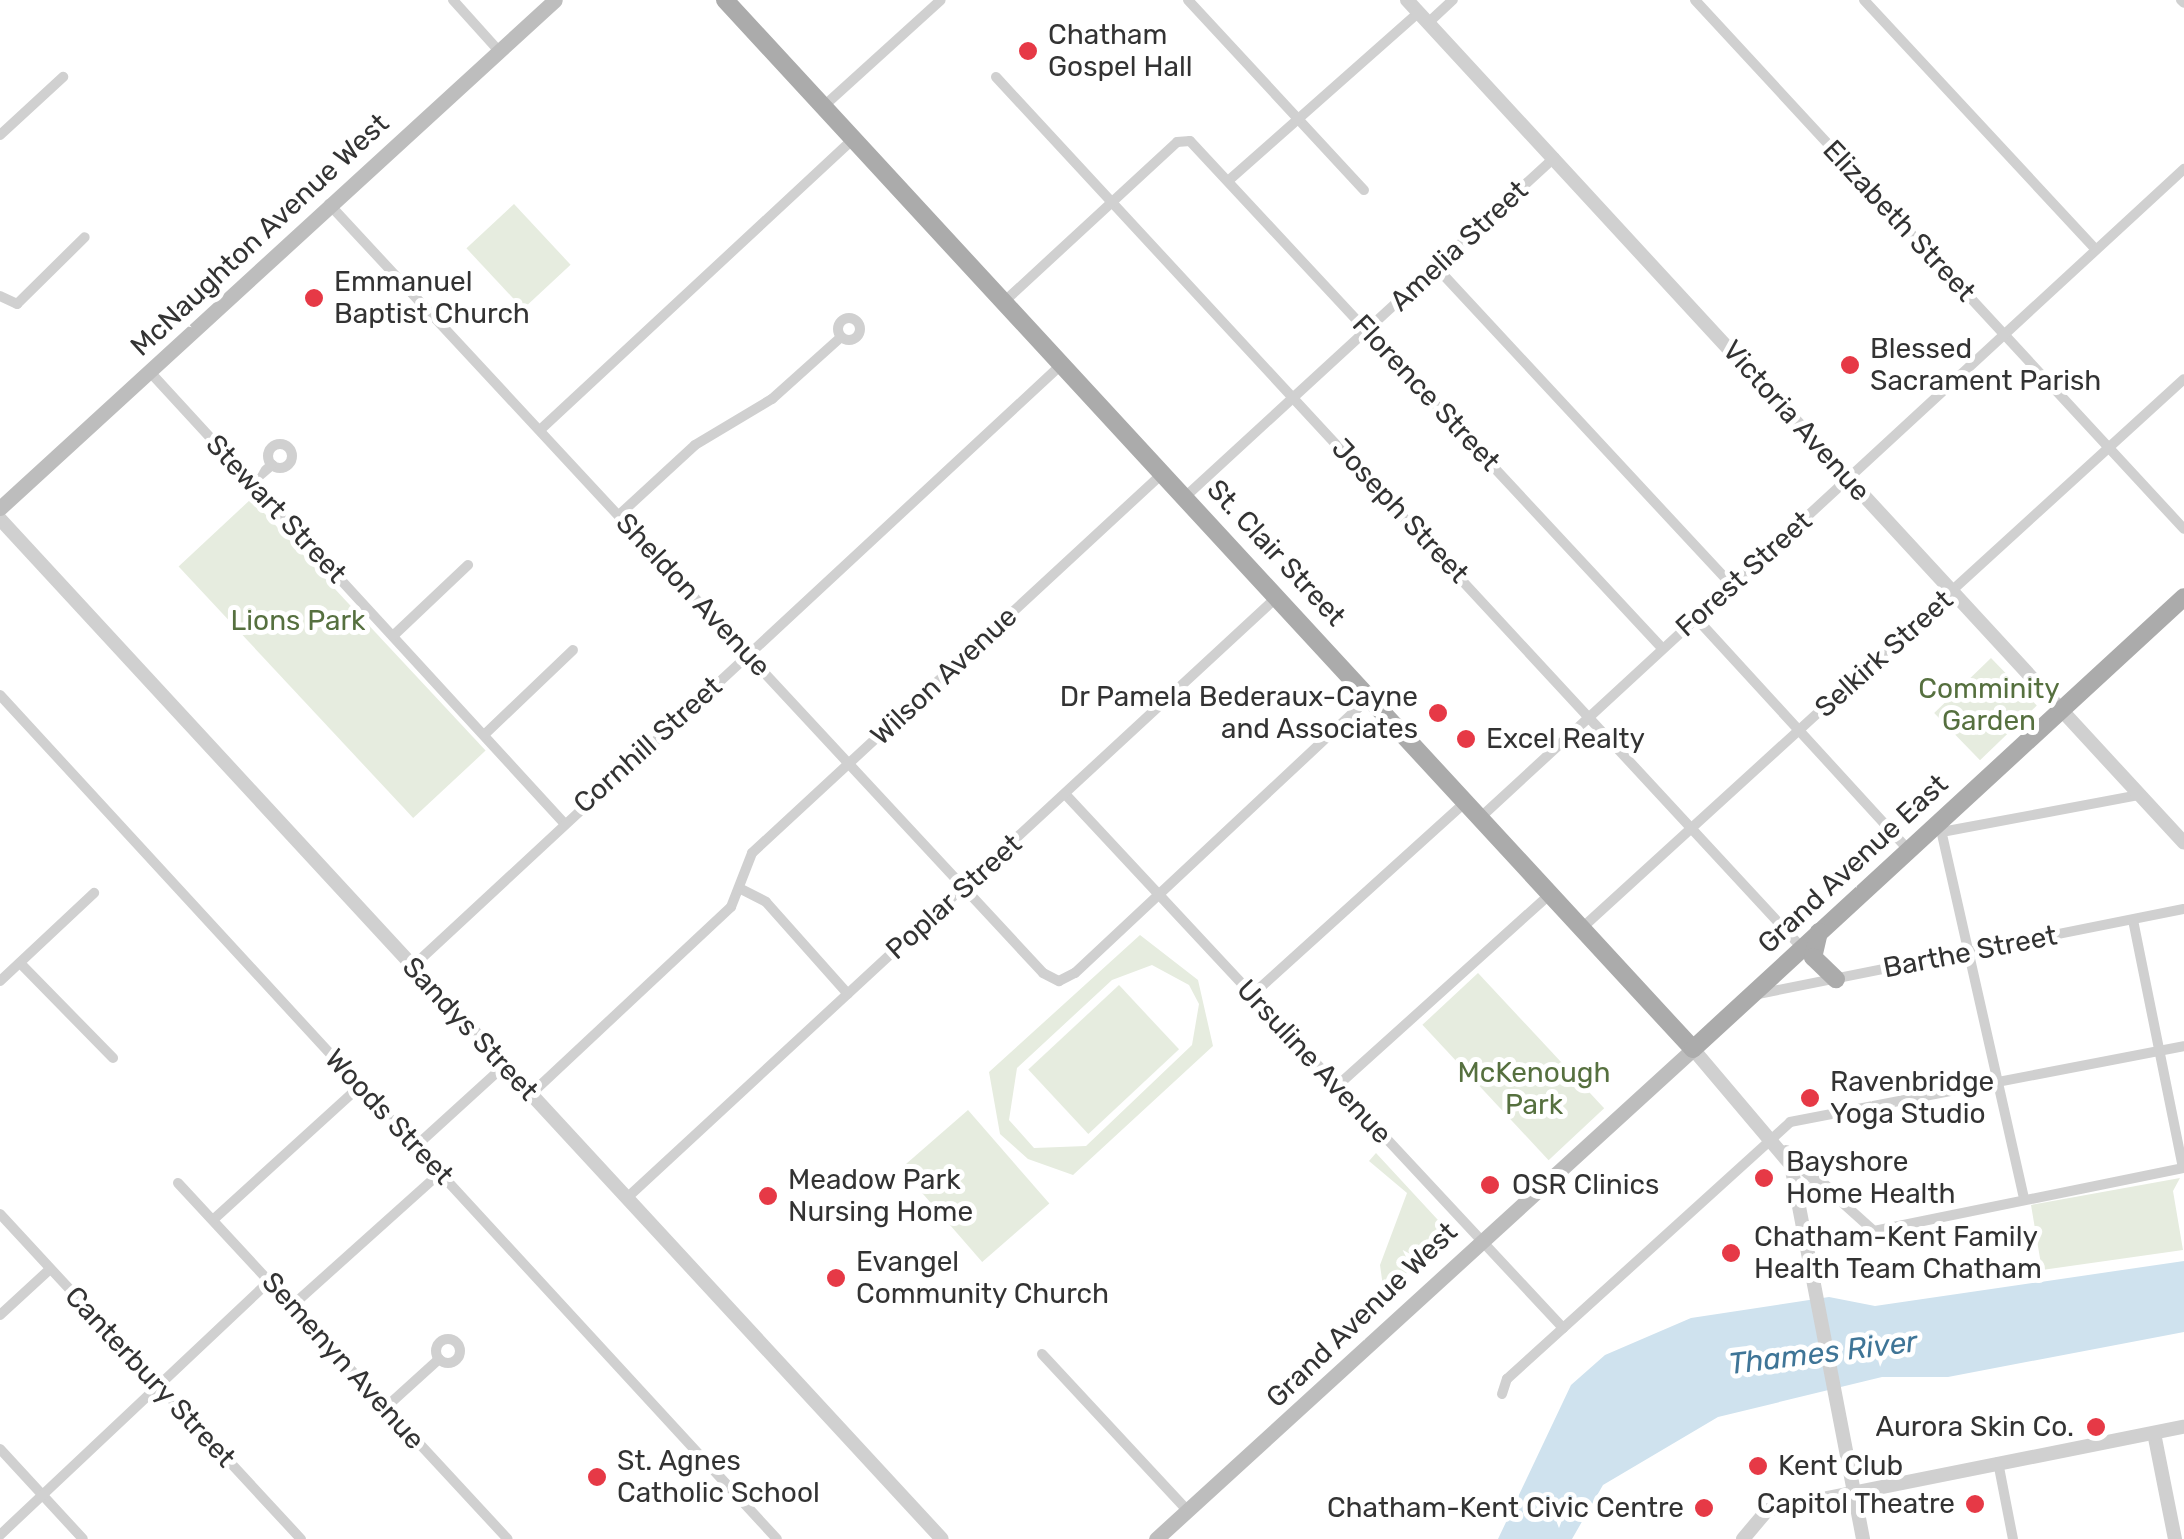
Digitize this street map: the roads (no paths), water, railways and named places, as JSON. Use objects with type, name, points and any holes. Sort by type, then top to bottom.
[{"type":"main road","name":"McNaughton Avenue West","points":[[0,508],[556,0]]},
{"type":"main road","name":"St. Clair Street","points":[[724,0],[1007,299],[1062,364],[1482,816],[1693,1050]]},
{"type":"main road","name":"Grand Avenue East","points":[[1693,1050],[1907,848],[1943,826],[2184,597]]},
{"type":"main road","points":[[1819,932],[1812,957],[1836,979]]},
{"type":"main road","name":"Grand Avenue West","points":[[1156,1539],[1479,1238],[1693,1050]]},
{"type":"street","points":[[454,0],[499,51]]},
{"type":"street","points":[[825,105],[941,0]]},
{"type":"street","points":[[1188,0],[1364,190]]},
{"type":"street","name":"Victoria Avenue","points":[[1407,0],[2064,707],[2184,843]]},
{"type":"street","points":[[1228,180],[1423,18],[1453,0]]},
{"type":"street","name":"Elizabeth Street","points":[[1696,0],[2184,530]]},
{"type":"street","points":[[1864,0],[2096,249]]},
{"type":"street","name":"Joseph Street","points":[[996,77],[1802,948]]},
{"type":"street","points":[[0,135],[62,78]]},
{"type":"street","points":[[540,430],[854,138]]},
{"type":"street","name":"Florence Street","points":[[1112,201],[1188,140],[1662,648]]},
{"type":"street","name":"Amelia Street","points":[[1186,497],[1555,157]]},
{"type":"street","name":"Forest Street","points":[[1482,816],[2184,169]]},
{"type":"street","points":[[1007,299],[1112,201]]},
{"type":"street","name":"Sheldon Avenue","points":[[330,204],[964,888],[1059,981],[1158,895]]},
{"type":"street","points":[[0,296],[17,304],[86,237]]},
{"type":"street","points":[[1437,268],[1730,584]]},
{"type":"street","points":[[620,515],[695,445],[772,399],[842,337]]},
{"type":"street","name":"Cornhill Street","points":[[412,967],[563,822],[1062,364]]},
{"type":"street","name":"Stewart Street","points":[[150,372],[563,822]]},
{"type":"street","name":"Selkirk Street","points":[[1583,928],[2184,380]]},
{"type":"street","points":[[251,483],[272,465]]},
{"type":"street","name":"Wilson Avenue","points":[[741,889],[752,853],[1163,473]]},
{"type":"street","name":"Sandys Street","points":[[0,519],[942,1539]]},
{"type":"street","points":[[394,635],[468,566]]},
{"type":"street","name":"Poplar Street","points":[[629,1196],[1278,596]]},
{"type":"street","points":[[1696,618],[1907,848]]},
{"type":"street","points":[[484,735],[574,650]]},
{"type":"street","name":"Woods Street","points":[[0,696],[774,1538]]},
{"type":"street","points":[[1158,895],[1371,696]]},
{"type":"street","name":"Ursuline Avenue","points":[[1066,795],[1563,1328]]},
{"type":"street","points":[[2024,1199],[1943,826],[2140,796]]},
{"type":"street","points":[[1252,994],[1467,801]]},
{"type":"street","points":[[530,1094],[741,889],[766,902],[848,994]]},
{"type":"street","points":[[0,981],[94,893]]},
{"type":"street","points":[[1337,1086],[1551,893]]},
{"type":"street","name":"Barthe Street","points":[[1756,994],[2184,908]]},
{"type":"street","points":[[1782,1148],[1874,1232],[2183,1168],[2133,920]]},
{"type":"street","points":[[20,962],[113,1058]]},
{"type":"street","points":[[1502,1394],[1563,1328],[1790,1122],[2184,1046]]},
{"type":"street","name":"St. Clair Street","points":[[1693,1050],[1782,1148]]},
{"type":"street","points":[[416,1146],[504,1066]]},
{"type":"street","points":[[214,1219],[360,1086]]},
{"type":"street","points":[[1782,1148],[1796,1189],[1863,1539]]},
{"type":"street","points":[[294,1304],[440,1174]]},
{"type":"street","name":"Semenyn Avenue","points":[[178,1182],[508,1539]]},
{"type":"street","points":[[1796,1189],[1826,1188]]},
{"type":"street","name":"Canterbury Street","points":[[0,1214],[300,1539]]},
{"type":"street","points":[[0,1315],[50,1268]]},
{"type":"street","points":[[0,1535],[270,1281]]},
{"type":"street","points":[[1042,1354],[1188,1510]]},
{"type":"street","points":[[384,1408],[439,1358]]},
{"type":"street","points":[[1744,1539],[1767,1510],[2184,1427]]},
{"type":"street","points":[[2154,1432],[2175,1539]]},
{"type":"street","points":[[0,1449],[83,1539]]},
{"type":"street","points":[[1998,1462],[2012,1539]]},
{"type":"water","name":"Thames River","points":[[2184,1261],[2184,1332],[1948,1377],[1882,1377],[1718,1417],[1603,1485],[1572,1539],[1498,1539],[1571,1385],[1605,1355],[1691,1318],[1829,1297],[1875,1306]]},
{"type":"place","name":"Chatham Gospel Hall","points":[[1028,51]]},
{"type":"place","name":"Emmanuel Baptist Church","points":[[314,298]]},
{"type":"place","name":"Blessed Sacrament Parish","points":[[1850,365]]},
{"type":"place","name":"Dr Pamela Bederaux-Cayne and Associates","points":[[1438,713]]},
{"type":"place","name":"Excel Realty","points":[[1466,739]]},
{"type":"place","name":"Ravenbridge Yoga Studio","points":[[1810,1098]]},
{"type":"place","name":"Bayshore Home Health","points":[[1764,1178]]},
{"type":"place","name":"OSR Clinics","points":[[1490,1185]]},
{"type":"place","name":"Meadow Park Nursing Home","points":[[768,1196]]},
{"type":"place","name":"Chatham-Kent Family Health Team Chatham","points":[[1731,1253]]},
{"type":"place","name":"Evangel Community Church","points":[[836,1278]]},
{"type":"place","name":"Aurora Skin Co.","points":[[2096,1427]]},
{"type":"place","name":"Kent Club","points":[[1758,1466]]},
{"type":"place","name":"St. Agnes Catholic School","points":[[597,1477]]},
{"type":"place","name":"Capitol Theatre","points":[[1975,1504]]},
{"type":"place","name":"Chatham-Kent Civic Centre","points":[[1704,1508]]},
{"type":"park label","name":"Lions Park","points":[[298,621]]},
{"type":"park label","name":"Comminity Garden","points":[[1989,705]]},
{"type":"park label","name":"McKenough Park","points":[[1534,1089]]}]
